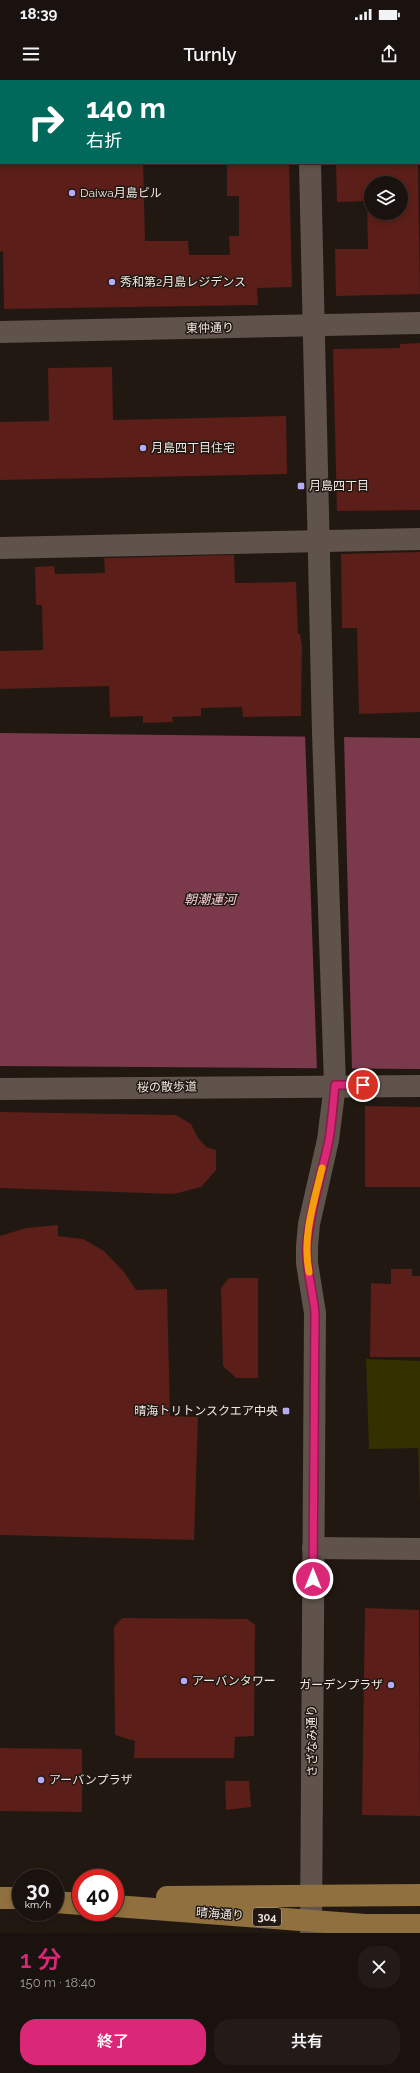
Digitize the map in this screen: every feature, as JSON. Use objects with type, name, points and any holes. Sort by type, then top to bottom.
[{"type":"main road","name":"晴海通り","points":[[124,1897],[420,1895]]},
{"type":"main road","name":"晴海通り","points":[[124,1907],[311,1927],[420,1925]]},
{"type":"street","name":"さざなみ通り","points":[[310,164],[323,733],[335,1081],[328,1140],[309,1224],[307,1246],[307,1263],[315,1313],[311,1927]]},
{"type":"street","name":"東仲通り","points":[[0,332],[420,323]]},
{"type":"street","points":[[0,548],[420,539]]},
{"type":"street","name":"桜の散歩道","points":[[0,1089],[335,1081],[420,1086]]},
{"type":"street","points":[[313,1548],[420,1549]]},
{"type":"shaded area","points":[[366,1359],[420,1361],[420,1502],[418,1448],[369,1449]]},
{"type":"water","name":"朝潮運河","points":[[0,733],[420,738],[420,1069],[0,1066]]},
{"type":"pier","points":[[305,734],[344,735],[352,1071],[317,1070]]},
{"type":"building","points":[[0,164],[143,164],[145,241],[188,241],[189,255],[230,255],[229,236],[239,236],[239,196],[227,196],[227,164],[289,164],[292,287],[257,288],[258,305],[4,309],[3,251],[0,252]]},
{"type":"building","points":[[336,164],[418,164],[420,294],[336,296],[335,249],[368,249],[367,220],[408,220],[408,176],[364,176],[364,201],[337,202]]},
{"type":"building","points":[[420,343],[420,510],[337,511],[333,349],[400,348],[400,344]]},
{"type":"building","name":"月島四丁目住宅","points":[[112,367],[113,420],[286,416],[287,474],[0,480],[0,422],[49,421],[48,368]]},
{"type":"building","points":[[420,552],[420,712],[359,714],[357,628],[342,628],[341,554]]},
{"type":"building","points":[[234,555],[235,583],[296,582],[298,634],[300,634],[302,646],[301,716],[243,717],[242,707],[201,708],[201,716],[172,717],[173,722],[143,723],[143,716],[110,717],[109,686],[0,689],[0,651],[43,650],[42,605],[36,605],[35,567],[54,566],[55,574],[105,573],[104,558]]},
{"type":"building","points":[[365,1106],[420,1107],[420,1187],[365,1187]]},
{"type":"building","points":[[0,1112],[176,1115],[191,1124],[198,1138],[206,1147],[216,1150],[216,1170],[201,1187],[174,1194],[0,1188]]},
{"type":"building","points":[[58,1225],[58,1236],[83,1239],[104,1251],[124,1272],[136,1290],[167,1289],[170,1416],[198,1417],[194,1540],[0,1535],[0,1236],[26,1228]]},
{"type":"building","points":[[391,1269],[412,1269],[412,1276],[420,1276],[420,1357],[370,1357],[371,1283],[391,1284]]},
{"type":"building","points":[[229,1278],[258,1278],[258,1378],[236,1378],[223,1366],[221,1288]]},
{"type":"building","name":"ガーデンプラザ","points":[[365,1608],[419,1610],[420,1816],[362,1815]]},
{"type":"building","name":"アーバンタワー","points":[[122,1618],[247,1619],[255,1625],[254,1736],[235,1737],[234,1758],[134,1758],[135,1741],[115,1735],[114,1627]]},
{"type":"building","name":"アーバンプラザ","points":[[0,1748],[82,1749],[82,1812],[0,1811]]},
{"type":"building","points":[[225,1781],[249,1781],[251,1807],[226,1810]]},
{"type":"slow traffic","points":[[309,1272],[307,1263],[309,1224],[322,1168]]},
{"type":"place","name":"Daiwa月島ビル","points":[[72,193]]},
{"type":"place","name":"秀和第2月島レジデンス","points":[[112,282]]},
{"type":"place","name":"月島四丁目住宅","points":[[143,448]]},
{"type":"place","name":"月島四丁目","points":[[301,486]]},
{"type":"place","name":"晴海トリトンスクエア中央","points":[[286,1411]]},
{"type":"place","name":"アーバンタワー","points":[[184,1681]]},
{"type":"place","name":"ガーデンプラザ","points":[[391,1685]]},
{"type":"place","name":"アーバンプラザ","points":[[41,1780]]},
{"type":"route","points":[[313,1579],[315,1313],[307,1263],[309,1224],[328,1140],[335,1085],[363,1085]]}]
